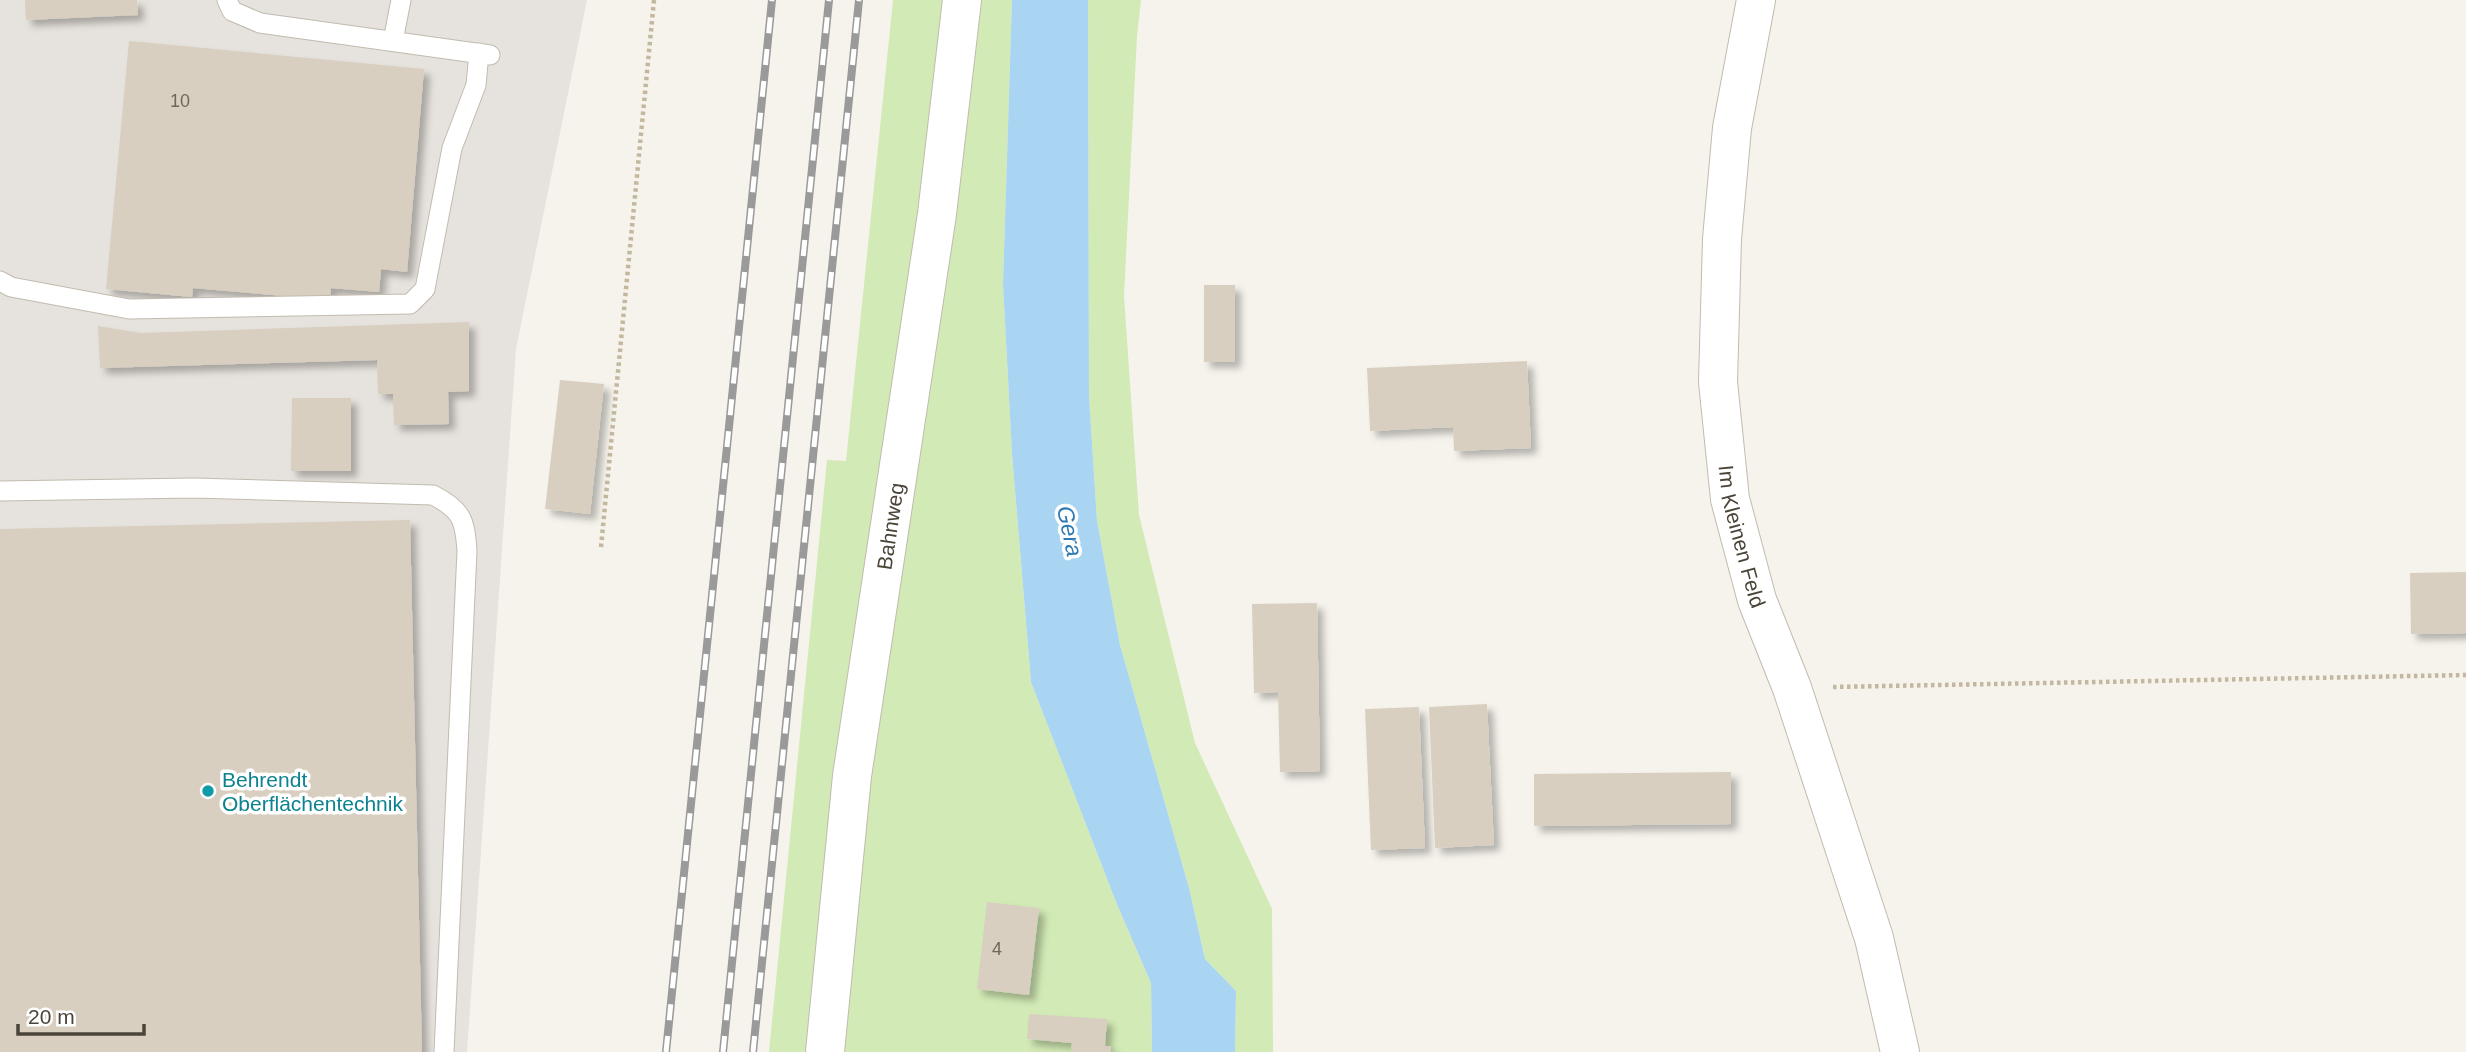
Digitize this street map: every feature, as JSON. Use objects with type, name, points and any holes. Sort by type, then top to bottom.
[{"type":"street","name":"Bahnweg","points":[[825,1052],[852,776],[937,214],[962,0]]},
{"type":"street","name":"Im Kleinen Feld","points":[[1756,0],[1732,128],[1723,239],[1718,382],[1730,499],[1757,600],[1792,688],[1874,938],[1900,1052]]},
{"type":"lane","points":[[0,281],[11,287],[129,309],[411,304],[425,289],[452,148],[485,54],[260,23],[232,11],[227,0]]},
{"type":"lane","points":[[393,41],[401,0]]},
{"type":"lane","points":[[0,491],[194,488],[433,495],[452,505],[465,524],[467,551],[444,1052]]},
{"type":"path","points":[[601,547],[654,0]]},
{"type":"path","points":[[1792,688],[2466,675]]},
{"type":"shaded area","points":[[0,0],[587,0],[516,349],[467,1052],[0,1052]]},
{"type":"green space","points":[[893,0],[1012,0],[1003,284],[1012,454],[1031,682],[1116,902],[1151,983],[1152,1052],[769,1052],[827,460],[846,461]]},
{"type":"green space","points":[[1088,0],[1141,0],[1124,296],[1139,515],[1195,743],[1272,909],[1273,1052],[1235,1052],[1236,991],[1205,959],[1189,888],[1120,645],[1097,521],[1089,397]]},
{"type":"water","name":"Gera","points":[[1012,0],[1088,0],[1089,397],[1097,521],[1120,645],[1189,888],[1205,959],[1236,991],[1235,1052],[1152,1052],[1151,983],[1116,902],[1031,682],[1012,454],[1003,284]]},
{"type":"building","points":[[25,0],[137,0],[138,15],[26,20]]},
{"type":"building","points":[[129,41],[424,69],[407,272],[381,269],[379,292],[331,288],[330,300],[193,288],[192,297],[106,289]]},
{"type":"building","points":[[1204,285],[1235,285],[1235,362],[1204,362]]},
{"type":"building","points":[[469,322],[469,391],[448,392],[449,424],[394,425],[393,394],[378,394],[377,360],[100,368],[98,326],[140,333]]},
{"type":"building","points":[[1527,361],[1531,448],[1454,451],[1453,427],[1370,431],[1367,368]]},
{"type":"building","points":[[560,380],[604,384],[590,514],[545,509]]},
{"type":"building","points":[[292,398],[351,398],[351,471],[291,471]]},
{"type":"building","name":"Behrendt Oberflächentechnik","points":[[410,520],[422,1052],[0,1052],[0,529]]},
{"type":"building","points":[[2466,572],[2466,633],[2411,634],[2410,573]]},
{"type":"building","points":[[1317,603],[1320,771],[1280,772],[1278,692],[1254,693],[1252,604]]},
{"type":"building","points":[[1487,704],[1494,845],[1435,848],[1429,707]]},
{"type":"building","points":[[1419,707],[1425,848],[1371,850],[1365,709]]},
{"type":"building","points":[[1731,772],[1731,824],[1534,826],[1534,774]]},
{"type":"building","points":[[987,902],[1039,908],[1029,995],[977,989]]},
{"type":"building","points":[[1029,1014],[1107,1019],[1105,1046],[1111,1046],[1111,1052],[1071,1052],[1072,1043],[1027,1039]]},
{"type":"railway","points":[[666,1052],[772,0]]},
{"type":"railway","points":[[723,1052],[829,0]]},
{"type":"railway","points":[[753,1052],[859,0]]},
{"type":"place","name":"Behrendt Oberflächentechnik","points":[[208,791]]}]
